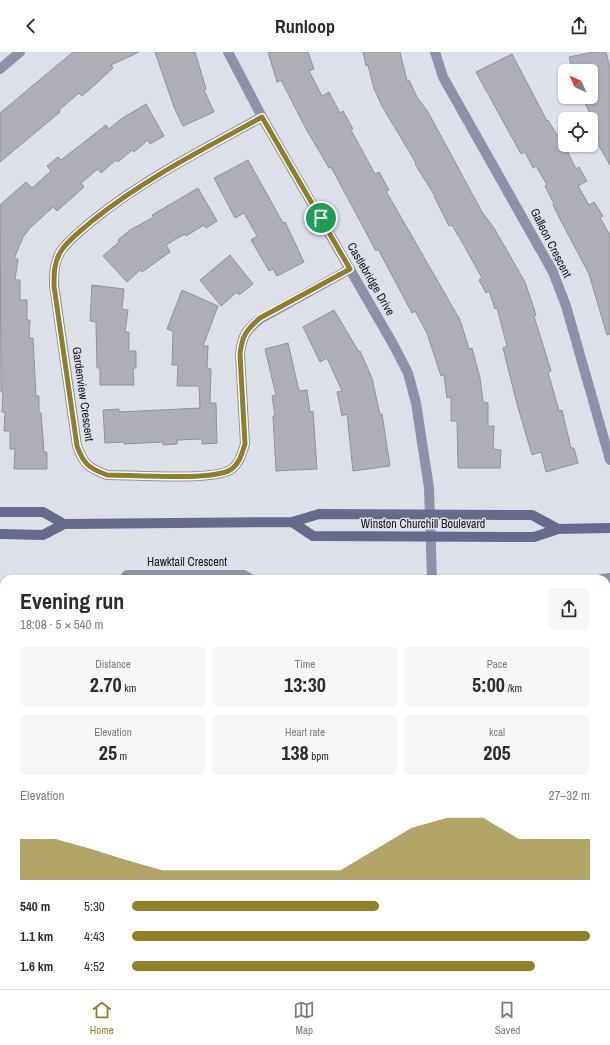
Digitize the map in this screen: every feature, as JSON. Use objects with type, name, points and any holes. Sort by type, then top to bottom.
[{"type":"main road","points":[[0,512],[43,512],[64,524]]},
{"type":"main road","name":"Winston Churchill Boulevard","points":[[0,534],[43,535],[64,524],[292,522],[319,514],[532,515],[558,529]]},
{"type":"main road","name":"Winston Churchill Boulevard","points":[[292,522],[313,536],[534,538],[558,529],[610,528]]},
{"type":"street","points":[[0,69],[20,52]]},
{"type":"street","name":"Castlebridge Drive","points":[[228,52],[262,117],[408,373],[416,403],[429,488],[432,575]]},
{"type":"street","name":"Galleon Crescent","points":[[435,52],[443,77],[553,272],[566,306],[610,460]]},
{"type":"street","name":"Gardenview Crescent","points":[[262,117],[153,177],[117,201],[77,234],[62,250],[54,268],[54,286],[77,446],[82,459],[92,469],[107,475],[214,476],[231,470],[240,458],[245,444],[240,354],[242,340],[249,328],[260,318],[350,269]]},
{"type":"street","points":[[0,538],[15,534]]},
{"type":"street","name":"Hawktail Crescent","points":[[127,575],[244,575]]},
{"type":"building","points":[[73,52],[139,52],[111,65],[113,68],[82,96],[79,93],[59,110],[60,112],[0,162],[0,113]]},
{"type":"building","points":[[155,52],[195,52],[206,89],[204,90],[214,112],[183,126],[174,107]]},
{"type":"building","points":[[268,52],[308,52],[314,69],[309,71],[322,96],[329,92],[340,113],[343,111],[353,129],[351,130],[375,174],[379,172],[389,190],[386,191],[460,320],[469,349],[472,348],[480,378],[483,402],[488,403],[488,426],[494,426],[493,449],[501,450],[500,468],[458,468],[457,421],[451,421],[451,397],[447,398],[444,375],[441,376],[427,333],[415,311],[412,313],[378,249],[376,251],[331,167],[329,168],[305,127],[281,80],[277,82]]},
{"type":"building","points":[[363,52],[400,52],[407,81],[409,80],[417,97],[428,112],[482,212],[494,228],[525,282],[536,315],[534,316],[551,371],[548,372],[559,411],[562,410],[571,448],[574,448],[578,463],[546,472],[541,452],[532,455],[503,348],[507,346],[497,308],[495,309],[489,291],[486,293],[479,280],[482,278],[462,242],[452,225],[449,226],[435,196],[383,108],[374,89]]},
{"type":"building","points":[[593,52],[606,52],[610,68],[610,165],[598,144],[598,112],[589,112],[585,104],[598,104],[598,64],[570,64],[569,57]]},
{"type":"building","points":[[512,54],[547,121],[548,120],[558,134],[558,152],[568,152],[576,169],[579,167],[587,181],[578,186],[589,205],[594,202],[603,216],[600,218],[610,235],[610,334],[607,335],[589,274],[553,205],[554,204],[545,186],[547,185],[536,166],[533,168],[525,152],[521,154],[476,72]]},
{"type":"building","points":[[146,104],[164,136],[150,144],[148,140],[134,152],[132,150],[118,162],[116,160],[101,173],[98,169],[81,183],[84,187],[57,211],[53,207],[30,228],[23,237],[14,259],[18,259],[15,280],[20,280],[20,300],[27,300],[27,320],[30,320],[29,338],[33,338],[36,396],[39,396],[39,413],[41,413],[44,452],[47,452],[47,469],[14,469],[15,449],[10,449],[10,431],[4,431],[5,412],[2,412],[0,205],[26,182],[32,188],[51,171],[47,166],[58,157],[61,160],[106,125],[109,129],[121,119]]},
{"type":"building","points":[[248,160],[283,223],[285,222],[304,262],[277,276],[273,269],[269,271],[251,240],[257,236],[244,213],[235,218],[214,178]]},
{"type":"building","points":[[198,188],[217,221],[206,228],[204,225],[186,236],[185,234],[166,245],[170,252],[142,272],[140,270],[127,282],[103,256],[130,230],[154,217],[152,215]]},
{"type":"building","points":[[230,255],[253,284],[239,295],[237,292],[221,306],[200,280]]},
{"type":"building","points":[[92,285],[124,289],[122,309],[128,310],[125,332],[129,332],[129,351],[136,351],[136,368],[133,368],[134,385],[100,385],[100,368],[97,368],[96,322],[90,321]]},
{"type":"building","points":[[182,290],[218,306],[203,346],[208,346],[207,368],[211,369],[210,403],[216,403],[217,443],[202,444],[202,439],[177,440],[177,444],[163,445],[163,442],[124,444],[124,442],[105,443],[103,410],[119,409],[119,412],[200,408],[199,386],[177,386],[178,365],[172,365],[173,331],[167,329]]},
{"type":"building","points":[[334,310],[359,352],[360,351],[372,378],[380,415],[382,414],[390,466],[353,471],[347,414],[342,416],[337,392],[342,391],[327,358],[320,362],[303,327]]},
{"type":"building","points":[[288,343],[299,391],[307,390],[310,412],[313,411],[317,469],[276,471],[273,416],[275,416],[272,396],[276,395],[265,349]]},
{"type":"route","points":[[262,117],[321,218],[350,269],[260,318],[249,328],[242,340],[240,354],[245,444],[240,458],[231,470],[214,476],[107,475],[92,469],[82,459],[77,446],[54,286],[54,268],[62,250],[77,234],[117,201],[153,177],[262,117]]}]
